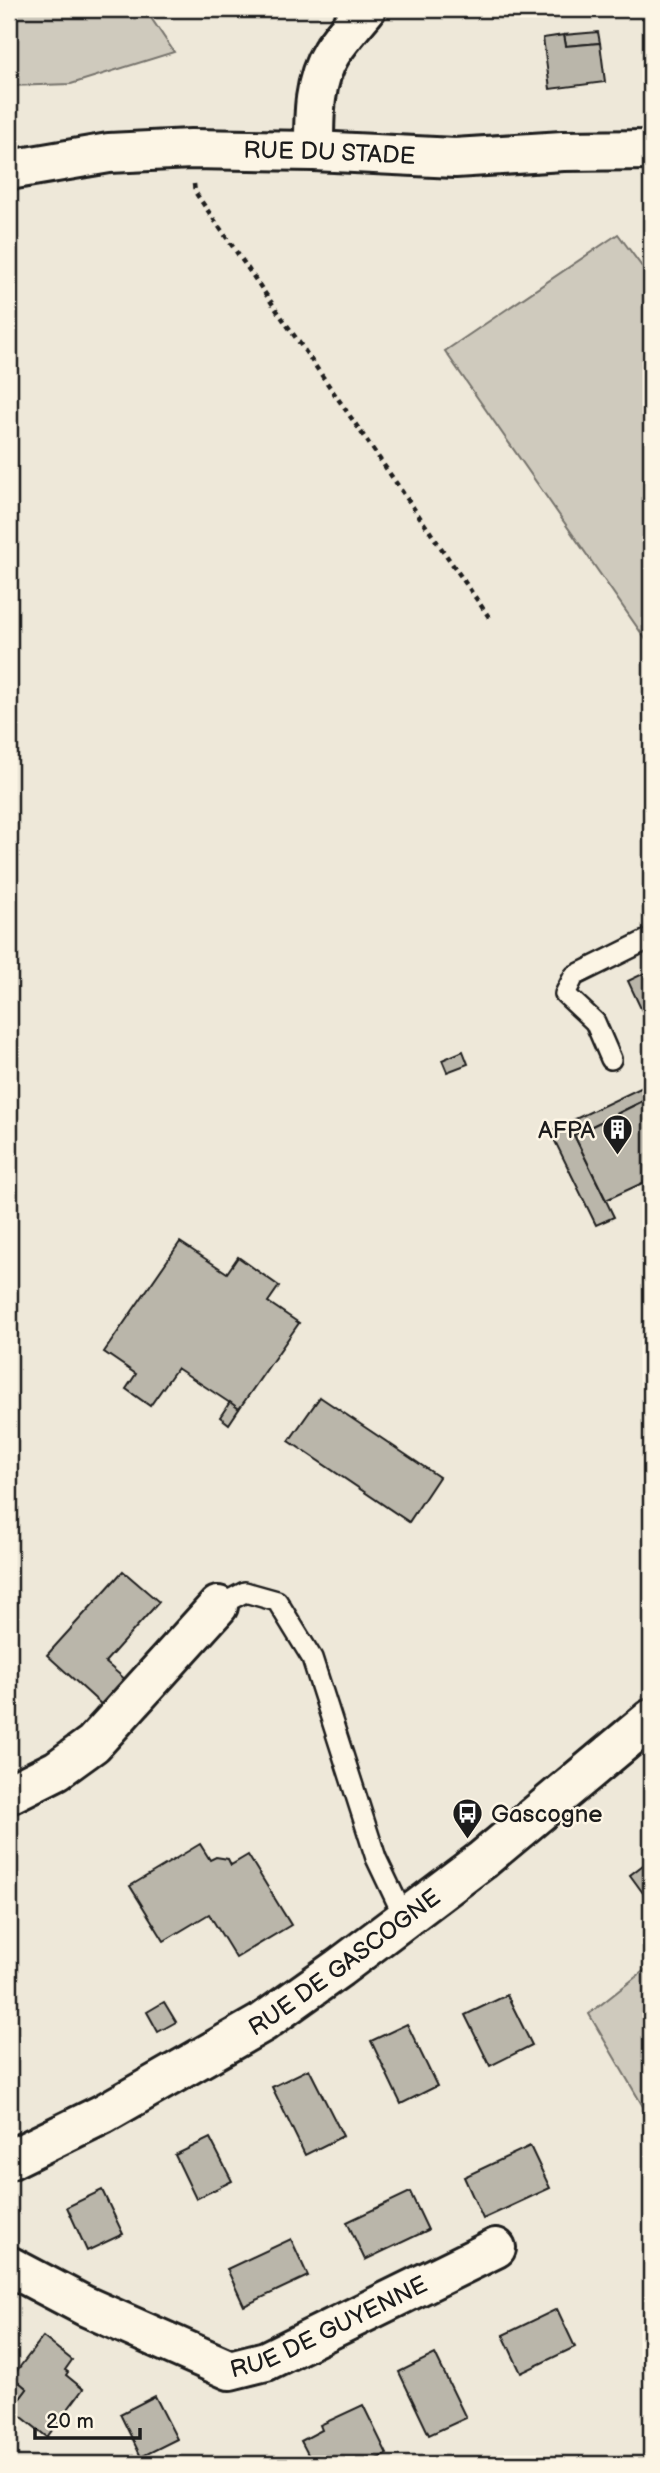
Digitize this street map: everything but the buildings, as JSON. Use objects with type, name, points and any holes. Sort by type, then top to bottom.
[{"type":"street","points":[[314,151],[314,105],[320,78],[330,55],[366,9]]},
{"type":"street","name":"RUE DU STADE","points":[[9,170],[109,153],[191,149],[314,151],[455,158],[563,151],[651,150]]},
{"type":"street","points":[[9,1794],[57,1769],[93,1744],[218,1606]]},
{"type":"street","name":"RUE DE GASCOGNE","points":[[9,2160],[103,2114],[262,2023],[481,1861],[651,1719]]},
{"type":"street","name":"RUE DE GUYENNE","points":[[9,2266],[85,2305],[230,2370],[265,2361],[496,2248]]},
{"type":"lane","points":[[611,1059],[595,1023],[565,994],[574,976],[651,938]]},
{"type":"lane","points":[[218,1606],[245,1592],[277,1601],[312,1658],[376,1858],[405,1919]]},
{"type":"path","points":[[191,149],[195,192],[491,620]]},
{"type":"shaded area","points":[[9,9],[145,9],[174,52],[71,84],[9,86]]},
{"type":"shaded area","points":[[618,234],[651,279],[651,647],[445,351]]},
{"type":"shaded area","points":[[651,1965],[651,2120],[589,2014]]},
{"type":"place","name":"AFPA","points":[[618,1157]]},
{"type":"place","name":"Gascogne","points":[[468,1841]]}]
